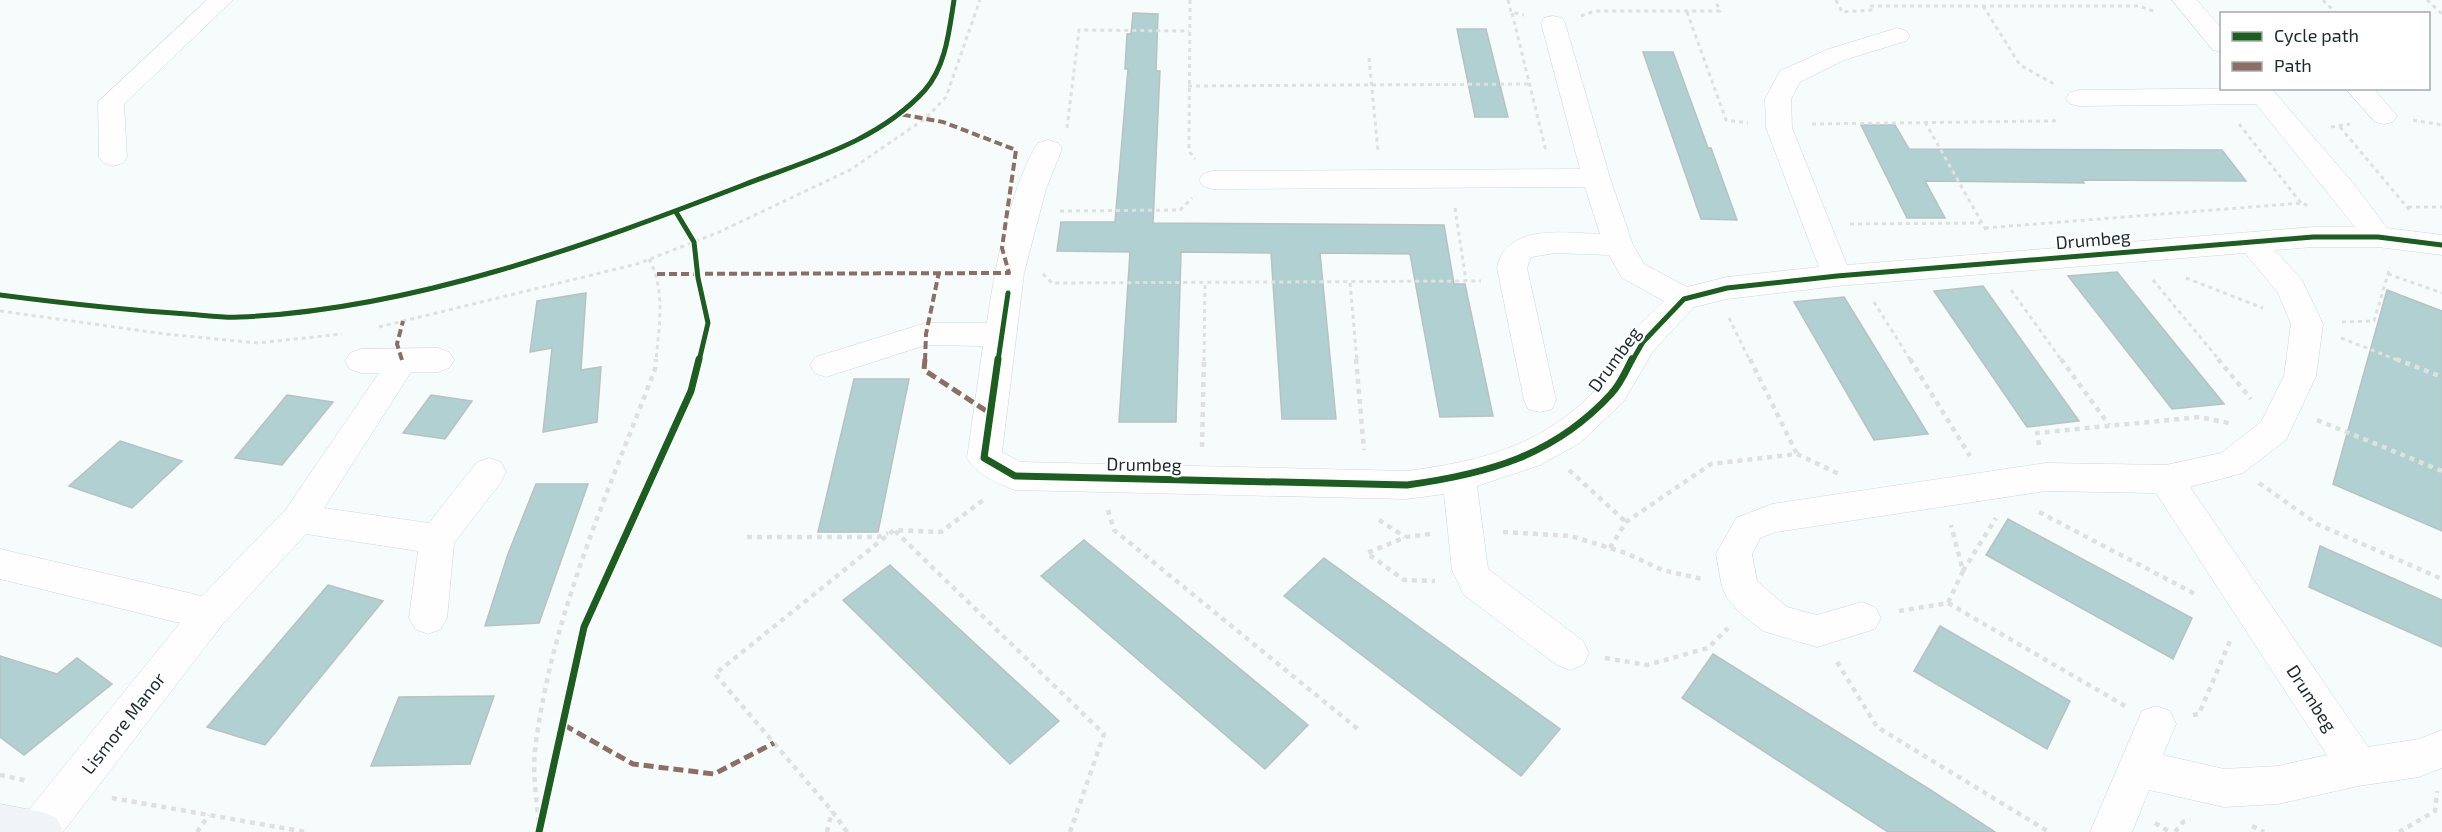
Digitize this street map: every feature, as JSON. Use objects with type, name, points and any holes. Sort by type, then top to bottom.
[{"type":"main road","points":[[0,824],[40,832]]},
{"type":"street","points":[[113,158],[111,102],[221,0]]},
{"type":"street","points":[[2184,0],[2217,34]]},
{"type":"street","points":[[1553,23],[1596,177],[1618,245],[1633,271],[1684,299]]},
{"type":"street","points":[[1837,276],[1779,128],[1778,99],[1789,77],[1835,55],[1897,36]]},
{"type":"street","points":[[2360,90],[2384,116]]},
{"type":"street","points":[[2079,98],[2218,97],[2260,92],[2343,190],[2378,237]]},
{"type":"street","name":"Drumbeg","points":[[1057,141],[1032,189],[1008,283],[984,458],[1015,476],[1367,484],[1407,484],[1459,478],[1528,456],[1568,434],[1612,393],[1643,342],[1684,299],[1727,288],[1837,276],[2007,272],[2130,251],[2313,237],[2378,237],[2440,245]]},
{"type":"street","points":[[1213,180],[1596,177]]},
{"type":"street","points":[[1862,618],[1817,631],[1776,620],[1747,594],[1734,554],[1748,528],[1773,518],[1987,484],[2046,477],[2166,479],[2231,464],[2280,419],[2300,376],[2307,324],[2291,288],[2252,242]]},
{"type":"street","points":[[1540,400],[1514,281],[1512,268],[1514,257],[1523,248],[1541,243],[1618,245]]},
{"type":"street","points":[[826,365],[926,334],[1002,335]]},
{"type":"street","points":[[357,346],[402,360],[438,360]]},
{"type":"street","name":"Lismore Manor","points":[[40,832],[208,614],[298,519],[390,382],[402,360]]},
{"type":"street","points":[[428,618],[437,539],[489,471]]},
{"type":"street","points":[[1459,478],[1470,570],[1478,584],[1570,653]]},
{"type":"street","name":"Drumbeg","points":[[2166,479],[2257,612],[2358,767]]},
{"type":"street","points":[[298,519],[437,539]]},
{"type":"street","points":[[0,564],[208,614]]},
{"type":"street","points":[[2111,832],[2156,724]]},
{"type":"street","points":[[2138,769],[2224,788],[2278,785],[2431,754]]},
{"type":"path","points":[[374,328],[649,259],[717,233],[850,170],[926,118],[946,97],[980,0]]},
{"type":"path","points":[[1056,211],[1180,210],[1213,180],[1189,151],[1190,0]]},
{"type":"path","points":[[1553,23],[1596,11],[1720,11],[1715,0]]},
{"type":"path","points":[[1836,0],[1842,12],[1871,10],[1869,6],[2139,6],[2217,34]]},
{"type":"path","points":[[2323,0],[2335,12]]},
{"type":"path","points":[[2427,0],[2442,14]]},
{"type":"path","points":[[1687,12],[1726,120],[1779,128],[1819,123],[2054,121],[2079,98],[2020,65],[1983,6]]},
{"type":"path","points":[[1511,12],[1553,178]]},
{"type":"path","points":[[1057,141],[1079,30],[1189,31]]},
{"type":"path","points":[[1369,57],[1381,178]]},
{"type":"path","points":[[1188,86],[1530,84]]},
{"type":"path","points":[[2218,97],[2302,203]]},
{"type":"path","points":[[1924,122],[2007,272],[2109,425]]},
{"type":"path","points":[[2340,127],[2440,245]]},
{"type":"path","points":[[1450,178],[1466,281]]},
{"type":"path","points":[[2407,207],[2442,207]]},
{"type":"path","points":[[1817,224],[1981,223]]},
{"type":"path","points":[[688,232],[694,242],[695,253]]},
{"type":"path","points":[[2130,251],[2252,401],[2280,419],[2442,471]]},
{"type":"path","points":[[539,832],[535,752],[556,639],[585,552],[655,369],[662,298],[657,274],[649,259]]},
{"type":"path","points":[[1044,274],[1046,264]]},
{"type":"path","points":[[1008,283],[1044,274]]},
{"type":"path","points":[[1044,274],[1052,283],[1514,281]]},
{"type":"path","points":[[2388,274],[2442,293]]},
{"type":"path","points":[[1202,480],[1205,283]]},
{"type":"path","points":[[1350,283],[1367,484]]},
{"type":"path","points":[[1727,288],[1732,303],[1723,307],[1797,454]]},
{"type":"path","points":[[1872,299],[1987,484]]},
{"type":"path","points":[[0,311],[165,334],[258,343],[357,346]]},
{"type":"path","points":[[2307,324],[2442,376]]},
{"type":"path","points":[[2046,477],[2037,433],[2199,417],[2280,419]]},
{"type":"path","points":[[1546,446],[1578,480],[1626,522]]},
{"type":"path","points":[[1610,548],[1626,522],[1711,464],[1797,454],[1895,499]]},
{"type":"path","points":[[2231,464],[2317,524],[2442,579]]},
{"type":"path","points":[[747,537],[878,537],[894,530],[941,532],[1015,476]]},
{"type":"path","points":[[1098,478],[1114,530],[1359,730]]},
{"type":"path","points":[[1942,492],[1963,571]]},
{"type":"path","points":[[2030,508],[2198,596]]},
{"type":"path","points":[[847,832],[832,811],[715,674],[894,530]]},
{"type":"path","points":[[894,530],[1104,734],[1070,832]]},
{"type":"path","points":[[1478,584],[1404,580],[1367,553],[1406,537],[1465,530],[1571,536],[1610,548],[1662,570],[1747,594],[1708,648],[1647,665],[1570,653]]},
{"type":"path","points":[[1948,603],[1971,557]]},
{"type":"path","points":[[1862,618],[1948,603],[2156,724],[2199,714],[2240,618],[2257,612]]},
{"type":"path","points":[[1817,631],[1877,727],[2049,832]]},
{"type":"path","points":[[2399,832],[2436,812],[2438,783],[2431,754]]},
{"type":"path","points":[[0,775],[70,791],[306,832]]},
{"type":"path","points":[[539,832],[544,811]]},
{"type":"path","points":[[827,832],[832,811]]},
{"type":"path","points":[[197,832],[209,815]]},
{"type":"building","points":[[1133,13],[1158,14],[1156,71],[1160,71],[1153,223],[1444,225],[1454,284],[1465,284],[1493,416],[1440,417],[1410,254],[1320,253],[1336,419],[1282,419],[1271,253],[1181,252],[1176,422],[1119,422],[1130,252],[1057,251],[1061,222],[1115,222],[1128,69],[1125,69],[1127,34],[1131,34]]},
{"type":"building","points":[[1457,29],[1486,29],[1508,117],[1475,117]]},
{"type":"building","points":[[1643,52],[1673,52],[1737,220],[1701,219]]},
{"type":"building","points":[[1861,125],[1895,125],[1909,149],[2222,150],[2246,181],[2082,180],[2084,183],[1925,181],[1945,218],[1907,218]]},
{"type":"building","points":[[2117,272],[2224,404],[2172,409],[2068,276]]},
{"type":"building","points":[[1983,286],[2079,421],[2027,427],[1934,291]]},
{"type":"building","points":[[2387,290],[2442,311],[2442,531],[2333,484]]},
{"type":"building","points":[[586,293],[581,370],[601,367],[597,422],[543,432],[552,348],[530,352],[537,301]]},
{"type":"building","points":[[1844,297],[1928,434],[1874,440],[1794,302]]},
{"type":"building","points":[[854,379],[909,379],[878,532],[818,532]]},
{"type":"building","points":[[287,395],[333,402],[282,465],[235,458]]},
{"type":"building","points":[[431,395],[472,401],[445,439],[403,433]]},
{"type":"building","points":[[120,441],[182,461],[132,508],[69,486]]},
{"type":"building","points":[[536,484],[588,484],[539,623],[485,626],[508,554]]},
{"type":"building","points":[[2008,519],[2192,618],[2173,659],[1986,555]]},
{"type":"building","points":[[1084,540],[1308,725],[1265,769],[1041,576]]},
{"type":"building","points":[[2320,546],[2442,600],[2442,647],[2309,587]]},
{"type":"building","points":[[1324,558],[1560,729],[1521,776],[1284,596]]},
{"type":"building","points":[[890,565],[1059,721],[1010,764],[843,600]]},
{"type":"building","points":[[328,585],[383,601],[265,745],[207,727]]},
{"type":"building","points":[[1940,626],[2070,701],[2047,749],[1914,671]]},
{"type":"building","points":[[1713,654],[1995,832],[1888,832],[1682,698]]},
{"type":"building","points":[[0,656],[57,674],[77,658],[112,684],[24,755],[0,737]]},
{"type":"building","points":[[494,696],[470,764],[371,766],[399,697]]},
{"type":"marked path","points":[[657,274],[1009,273],[1002,248],[1016,150],[943,122],[899,114]]},
{"type":"marked path","points":[[939,272],[926,334],[924,370],[991,414]]},
{"type":"marked path","points":[[402,360],[397,344],[403,321]]},
{"type":"marked path","points":[[564,725],[633,764],[714,774],[774,743]]},
{"type":"cycle path","points":[[0,295],[140,311],[246,317],[312,310],[377,299],[506,268],[632,227],[824,154],[868,134],[908,107],[932,81],[945,48],[954,0]]},
{"type":"cycle path","points":[[539,832],[584,627],[691,391],[708,323],[698,278],[694,242],[676,212]]},
{"type":"cycle path","points":[[1008,293],[984,458],[1015,476],[1407,485],[1459,478],[1528,456],[1568,434],[1612,393],[1643,342],[1684,299],[1727,288],[1837,276],[2313,237],[2378,237],[2442,245]]}]
